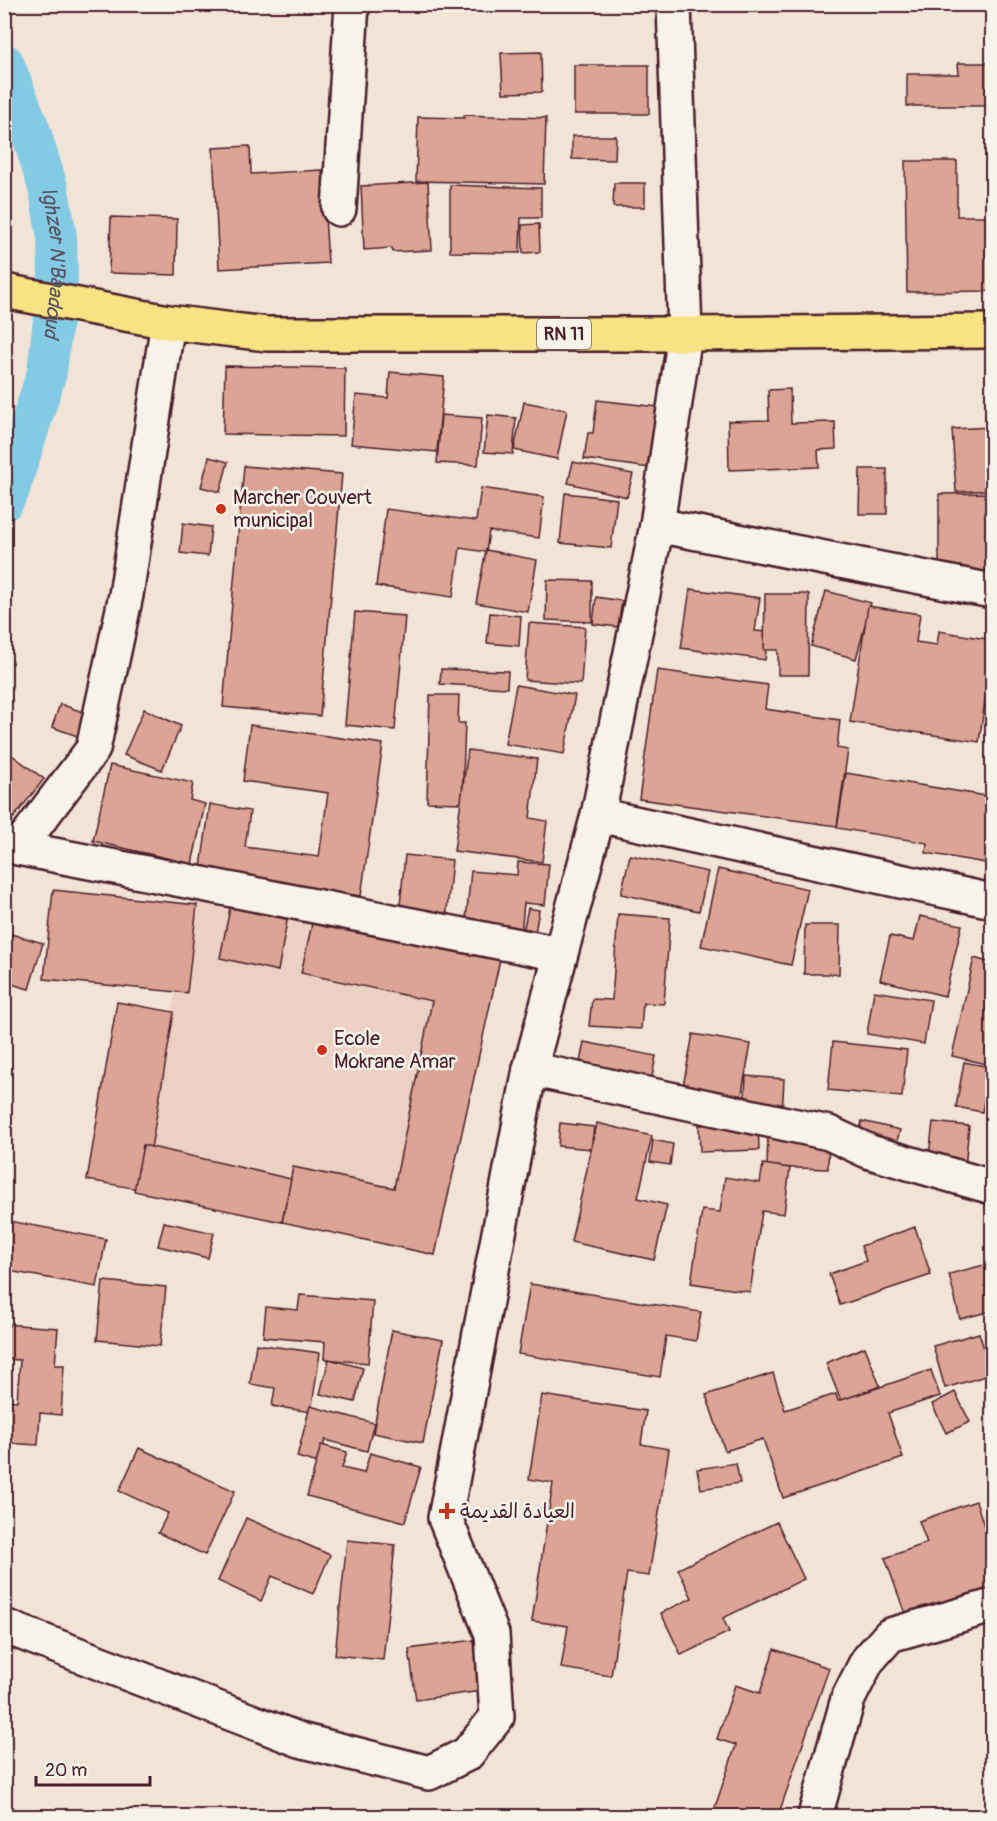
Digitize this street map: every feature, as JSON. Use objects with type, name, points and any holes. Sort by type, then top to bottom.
[{"type":"main road","name":"RN 11","points":[[9,292],[152,319],[267,334],[993,331]]},
{"type":"street","points":[[339,209],[352,4]]},
{"type":"street","points":[[4,1626],[300,1740],[429,1773],[467,1754],[497,1717],[492,1634],[445,1518],[530,1069],[598,815],[657,525],[685,334],[674,4]]},
{"type":"street","points":[[152,319],[126,595],[93,749],[11,853],[560,954]]},
{"type":"street","points":[[657,525],[993,591]]},
{"type":"street","points":[[598,815],[993,902]]},
{"type":"street","points":[[530,1069],[829,1133],[870,1152],[993,1187]]},
{"type":"street","points":[[815,1816],[848,1699],[867,1661],[890,1635],[993,1605]]},
{"type":"shaded area","name":"Ecole Mokrane Amar","points":[[197,891],[501,955],[435,1255],[134,1191]]},
{"type":"building","points":[[174,4],[235,4],[235,6],[174,6]]},
{"type":"building","points":[[541,52],[542,92],[503,93],[501,53]]},
{"type":"building","points":[[958,63],[992,63],[992,106],[907,106],[907,74],[959,74]]},
{"type":"building","points":[[574,65],[649,65],[649,114],[574,114]]},
{"type":"building","points":[[464,115],[546,118],[544,184],[416,181],[418,117],[464,118]]},
{"type":"building","points":[[572,136],[616,136],[615,160],[572,159]]},
{"type":"building","points":[[250,146],[251,174],[322,170],[328,263],[219,269],[213,148]]},
{"type":"building","points":[[905,161],[957,161],[957,216],[992,216],[992,291],[907,292]]},
{"type":"building","points":[[428,182],[432,250],[393,252],[392,248],[364,250],[361,186]]},
{"type":"building","points":[[614,183],[645,183],[645,207],[613,207]]},
{"type":"building","points":[[450,185],[541,188],[541,218],[521,218],[520,253],[450,252]]},
{"type":"building","points":[[111,217],[177,219],[176,275],[109,273]]},
{"type":"building","points":[[539,224],[540,252],[523,253],[522,225]]},
{"type":"building","points":[[225,366],[345,368],[344,436],[223,434]]},
{"type":"building","points":[[390,372],[444,377],[437,452],[351,444],[356,395],[388,398]]},
{"type":"building","points":[[790,389],[791,423],[835,422],[836,449],[818,450],[819,467],[729,470],[728,421],[769,420],[768,390]]},
{"type":"building","points":[[597,400],[658,407],[650,468],[584,459],[588,433],[593,433]]},
{"type":"building","points":[[524,402],[567,410],[557,459],[514,450]]},
{"type":"building","points":[[441,415],[482,418],[478,465],[437,463]]},
{"type":"building","points":[[488,415],[516,418],[513,454],[484,452]]},
{"type":"building","points":[[992,427],[992,490],[956,492],[952,429]]},
{"type":"building","points":[[209,457],[228,462],[220,492],[201,487]]},
{"type":"building","points":[[573,462],[633,474],[627,497],[568,483]]},
{"type":"building","points":[[244,466],[342,474],[320,716],[223,707]]},
{"type":"building","points":[[860,469],[887,469],[887,514],[859,514]]},
{"type":"building","points":[[481,488],[544,497],[539,538],[489,531],[486,552],[460,548],[453,597],[376,586],[386,509],[476,521]]},
{"type":"building","points":[[565,493],[617,499],[611,548],[560,543]]},
{"type":"building","points":[[992,493],[992,574],[939,574],[939,494]]},
{"type":"building","points":[[183,523],[211,527],[208,556],[180,553]]},
{"type":"building","points":[[486,550],[537,560],[528,612],[476,603]]},
{"type":"building","points":[[547,580],[592,581],[592,622],[546,620]]},
{"type":"building","points":[[690,589],[760,598],[755,631],[768,632],[765,660],[681,648]]},
{"type":"building","points":[[826,591],[871,603],[856,659],[811,646]]},
{"type":"building","points":[[765,594],[809,594],[808,675],[778,675],[778,650],[764,650]]},
{"type":"building","points":[[596,597],[622,601],[618,627],[593,624]]},
{"type":"building","points":[[868,606],[920,614],[916,642],[937,645],[939,631],[992,640],[979,742],[850,722]]},
{"type":"building","points":[[355,612],[405,616],[395,730],[345,725]]},
{"type":"building","points":[[490,613],[521,616],[519,646],[487,643]]},
{"type":"building","points":[[529,623],[585,627],[581,684],[525,680]]},
{"type":"building","points":[[441,669],[508,671],[507,688],[440,684]]},
{"type":"building","points":[[657,670],[768,685],[765,709],[840,720],[837,748],[848,750],[837,826],[639,799]]},
{"type":"building","points":[[992,680],[992,710],[985,708]]},
{"type":"building","points":[[516,685],[575,695],[564,754],[505,744]]},
{"type":"building","points":[[430,695],[459,695],[458,723],[465,723],[462,803],[427,802]]},
{"type":"building","points":[[60,704],[94,716],[86,739],[52,727]]},
{"type":"building","points":[[144,709],[181,726],[162,770],[124,755]]},
{"type":"building","points":[[250,725],[383,744],[361,896],[200,874],[210,804],[250,811],[245,847],[319,857],[328,793],[243,781]]},
{"type":"building","points":[[4,749],[44,779],[4,830]]},
{"type":"building","points":[[468,750],[537,759],[530,818],[547,821],[542,862],[454,851]]},
{"type":"building","points":[[110,765],[193,783],[190,800],[205,804],[192,864],[93,841]]},
{"type":"building","points":[[846,773],[992,797],[992,864],[926,853],[927,843],[837,828]]},
{"type":"building","points":[[405,855],[452,860],[446,920],[399,915]]},
{"type":"building","points":[[630,855],[708,872],[699,911],[621,894]]},
{"type":"building","points":[[518,862],[549,864],[545,905],[524,903],[521,934],[465,929],[471,871],[517,875]]},
{"type":"building","points":[[718,869],[808,889],[791,965],[701,946]]},
{"type":"building","points":[[53,890],[197,905],[187,993],[44,979]]},
{"type":"building","points":[[232,898],[289,910],[278,971],[220,958]]},
{"type":"building","points":[[528,908],[539,910],[534,939],[522,936]]},
{"type":"building","points":[[618,914],[670,918],[664,1004],[643,1003],[641,1029],[589,1026],[592,999],[612,1000]]},
{"type":"building","points":[[314,915],[501,955],[435,1255],[282,1222],[293,1167],[394,1188],[432,1001],[301,973]]},
{"type":"building","points":[[920,916],[962,925],[945,996],[880,980],[890,936],[914,941]]},
{"type":"building","points":[[805,925],[840,925],[839,974],[804,974]]},
{"type":"building","points":[[4,932],[43,943],[29,989],[4,982]]},
{"type":"building","points":[[974,958],[992,963],[991,1065],[952,1056]]},
{"type":"building","points":[[874,991],[931,1000],[924,1044],[867,1034]]},
{"type":"building","points":[[117,1002],[174,1012],[144,1190],[87,1180]]},
{"type":"building","points":[[693,1034],[751,1044],[739,1108],[681,1097]]},
{"type":"building","points":[[584,1042],[656,1056],[650,1087],[578,1073]]},
{"type":"building","points":[[833,1042],[907,1050],[902,1097],[828,1090]]},
{"type":"building","points":[[964,1062],[990,1067],[982,1112],[956,1107]]},
{"type":"building","points":[[746,1076],[784,1079],[782,1116],[744,1114]]},
{"type":"building","points":[[862,1121],[900,1130],[894,1152],[857,1143]]},
{"type":"building","points":[[758,1122],[759,1150],[700,1152],[699,1125]]},
{"type":"building","points":[[933,1122],[969,1126],[965,1168],[928,1164]]},
{"type":"building","points":[[560,1123],[594,1127],[591,1149],[558,1146]]},
{"type":"building","points":[[597,1123],[652,1136],[638,1198],[667,1205],[654,1260],[571,1242]]},
{"type":"building","points":[[768,1130],[829,1133],[828,1169],[767,1167]]},
{"type":"building","points":[[653,1140],[673,1144],[670,1165],[650,1162]]},
{"type":"building","points":[[143,1145],[291,1179],[282,1222],[134,1191]]},
{"type":"building","points":[[763,1164],[790,1168],[784,1214],[762,1211],[750,1292],[691,1283],[702,1210],[720,1212],[725,1177],[760,1183]]},
{"type":"building","points":[[4,1220],[106,1239],[97,1287],[4,1270]]},
{"type":"building","points":[[164,1222],[214,1233],[208,1258],[158,1246]]},
{"type":"building","points":[[915,1227],[931,1275],[840,1305],[829,1274],[866,1261],[861,1246]]},
{"type":"building","points":[[992,1263],[992,1311],[960,1319],[949,1274]]},
{"type":"building","points":[[103,1281],[166,1287],[160,1346],[97,1340]]},
{"type":"building","points":[[530,1284],[701,1312],[696,1341],[666,1336],[660,1377],[518,1354]]},
{"type":"building","points":[[300,1295],[373,1301],[368,1363],[324,1359],[325,1342],[263,1337],[266,1307],[298,1310]]},
{"type":"building","points":[[4,1324],[58,1328],[55,1365],[64,1365],[61,1415],[40,1413],[38,1445],[4,1443],[4,1400],[17,1401],[20,1360],[4,1359]]},
{"type":"building","points":[[392,1330],[443,1340],[423,1443],[373,1433]]},
{"type":"building","points":[[979,1333],[992,1374],[945,1388],[933,1346]]},
{"type":"building","points":[[256,1344],[320,1353],[311,1412],[272,1406],[275,1388],[250,1384]]},
{"type":"building","points":[[865,1347],[880,1386],[841,1401],[826,1363]]},
{"type":"building","points":[[329,1359],[363,1368],[355,1402],[320,1394]]},
{"type":"building","points":[[931,1370],[940,1396],[888,1413],[903,1458],[783,1498],[763,1439],[725,1451],[706,1395],[773,1373],[785,1410],[836,1394],[838,1401]]},
{"type":"building","points":[[955,1392],[970,1422],[946,1433],[932,1404]]},
{"type":"building","points":[[542,1395],[646,1411],[641,1444],[669,1449],[649,1576],[627,1573],[611,1676],[561,1668],[568,1626],[532,1621],[553,1483],[529,1479]]},
{"type":"building","points":[[310,1406],[374,1423],[367,1451],[325,1440],[318,1463],[297,1457]]},
{"type":"building","points":[[321,1445],[347,1452],[342,1468],[364,1473],[370,1453],[421,1467],[405,1522],[307,1496]]},
{"type":"building","points":[[139,1448],[235,1491],[205,1555],[158,1533],[168,1513],[119,1491]]},
{"type":"building","points":[[736,1463],[740,1483],[701,1489],[697,1469]]},
{"type":"building","points":[[976,1501],[984,1526],[992,1523],[992,1589],[907,1619],[885,1558],[927,1543],[919,1521]]},
{"type":"building","points":[[246,1518],[330,1555],[313,1594],[272,1576],[261,1601],[218,1581]]},
{"type":"building","points":[[777,1522],[804,1579],[723,1618],[729,1632],[681,1655],[661,1613],[692,1598],[678,1569]]},
{"type":"building","points":[[347,1540],[395,1545],[383,1660],[335,1655]]},
{"type":"building","points":[[474,1640],[481,1691],[416,1700],[409,1649]]},
{"type":"building","points":[[774,1649],[829,1668],[778,1816],[712,1816],[736,1745],[717,1739],[735,1685],[760,1693]]},
{"type":"waterway","name":"Ighzer N'Baadoud","points":[[4,63],[30,129],[49,191],[57,237],[58,278],[47,372],[10,489],[4,501]]},
{"type":"place","name":"Marcher Couvert municipal","points":[[221,509]]},
{"type":"place","name":"Ecole Mokrane Amar","points":[[322,1050]]},
{"type":"place","name":"العيادة القديمة","points":[[447,1511]]}]
